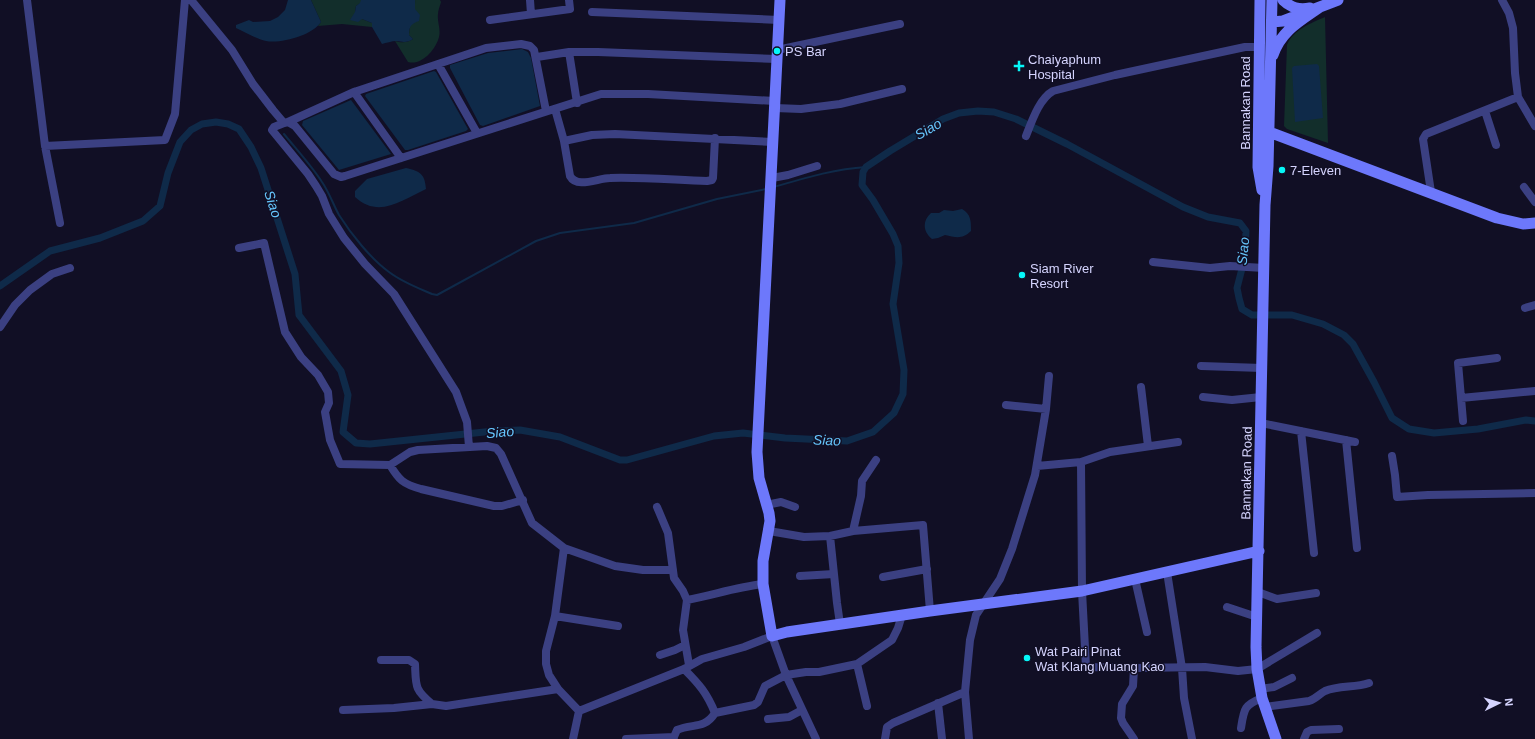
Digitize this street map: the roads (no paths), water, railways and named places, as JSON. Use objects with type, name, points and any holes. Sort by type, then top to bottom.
[{"type":"street","points":[[27,0],[31,20],[45,146],[60,223]]},
{"type":"street","points":[[45,146],[165,140],[175,114],[185,0]]},
{"type":"street","points":[[191,0],[232,50],[253,84],[282,124],[295,126],[337,176],[345,176],[546,111],[577,103],[601,94],[632,94],[775,105],[801,109],[840,104],[902,89]]},
{"type":"street","points":[[530,0],[531,14]]},
{"type":"street","points":[[490,20],[570,8],[569,0]]},
{"type":"street","points":[[780,0],[757,452],[759,478],[770,521],[763,561],[763,584],[772,636],[786,675],[816,739]]},
{"type":"street","name":"Bannakan Road","points":[[1260,0],[1259,47],[1264,131],[1268,166],[1258,267],[1263,303],[1263,331],[1257,669],[1262,698],[1276,739]]},
{"type":"street","name":"Bannakan Road","points":[[1264,131],[1271,61],[1272,0]]},
{"type":"street","points":[[1283,0],[1290,6],[1296,8],[1320,7]]},
{"type":"street","points":[[1260,22],[1283,21],[1338,0]]},
{"type":"street","points":[[1502,0],[1509,13],[1513,28],[1515,73],[1518,98],[1535,126]]},
{"type":"street","points":[[1271,61],[1276,46],[1286,32],[1294,24],[1320,7]]},
{"type":"street","points":[[592,12],[779,20]]},
{"type":"street","points":[[537,57],[569,52],[777,55],[900,24]]},
{"type":"street","points":[[469,446],[467,422],[456,392],[394,294],[365,264],[344,238],[329,214],[322,196],[316,186],[272,130],[282,124],[354,92],[486,48],[521,44],[530,46],[534,50],[537,57],[546,111]]},
{"type":"street","points":[[1026,136],[1034,116],[1045,98],[1053,91],[1245,47],[1259,47]]},
{"type":"street","points":[[569,52],[577,103]]},
{"type":"street","points":[[438,64],[477,133]]},
{"type":"street","points":[[354,92],[401,158]]},
{"type":"street","points":[[1431,192],[1423,139],[1426,134],[1518,98]]},
{"type":"street","points":[[555,109],[564,141],[570,176],[575,182],[609,178],[712,180],[715,138]]},
{"type":"street","points":[[1485,111],[1496,145]]},
{"type":"street","points":[[1264,131],[1431,192],[1497,218],[1523,224],[1535,223]]},
{"type":"street","points":[[564,141],[592,135],[607,134],[715,138],[773,142]]},
{"type":"street","points":[[771,181],[817,166]]},
{"type":"street","points":[[1524,187],[1535,202]]},
{"type":"street","points":[[239,248],[264,243],[285,332],[301,357],[318,375],[328,392],[329,404],[325,412],[330,440],[340,464],[390,465],[410,452],[418,450],[469,446],[487,446],[496,448],[501,454],[523,500],[532,523],[564,548],[615,566],[643,570],[673,570]]},
{"type":"street","points":[[1153,262],[1210,268],[1230,266],[1258,267]]},
{"type":"street","points":[[0,327],[15,305],[30,290],[52,274],[70,268]]},
{"type":"street","points":[[1524,308],[1535,305]]},
{"type":"street","points":[[1462,421],[1458,363],[1497,358]]},
{"type":"street","points":[[1201,366],[1262,368]]},
{"type":"street","points":[[969,739],[965,692],[970,640],[976,615],[981,605],[1000,579],[1012,549],[1037,466],[1046,409],[1049,376]]},
{"type":"street","points":[[1141,387],[1148,446]]},
{"type":"street","points":[[1461,398],[1535,391]]},
{"type":"street","points":[[1203,397],[1232,400],[1261,397]]},
{"type":"street","points":[[1006,405],[1046,409]]},
{"type":"street","points":[[1261,423],[1356,442]]},
{"type":"street","points":[[1302,431],[1314,553]]},
{"type":"street","points":[[1346,440],[1357,548]]},
{"type":"street","points":[[1037,466],[1081,462],[1110,452],[1178,442]]},
{"type":"street","points":[[1392,456],[1397,497],[1535,493]]},
{"type":"street","points":[[853,531],[861,496],[862,481],[876,460]]},
{"type":"street","points":[[1081,462],[1082,591],[1086,667],[1205,667],[1238,671],[1257,669],[1317,633]]},
{"type":"street","points":[[390,465],[398,479],[410,486],[421,489],[494,506],[502,506],[523,500]]},
{"type":"street","points":[[766,505],[781,502],[796,507]]},
{"type":"street","points":[[657,507],[668,533],[674,578],[687,600],[683,630],[687,667],[709,698],[715,713]]},
{"type":"street","points":[[769,531],[804,537],[830,536],[853,531],[923,525],[930,611]]},
{"type":"street","points":[[830,536],[840,624]]},
{"type":"street","points":[[564,548],[555,616],[545,658],[549,675],[558,689],[579,711]]},
{"type":"street","points":[[579,711],[687,667],[702,659],[744,647],[787,632],[1082,591],[1259,552]]},
{"type":"street","points":[[884,577],[927,569]]},
{"type":"street","points":[[1167,572],[1182,668],[1184,698],[1192,739]]},
{"type":"street","points":[[800,576],[834,574]]},
{"type":"street","points":[[1135,579],[1147,632]]},
{"type":"street","points":[[687,600],[724,592],[743,586],[763,584]]},
{"type":"street","points":[[1258,592],[1277,599],[1316,593]]},
{"type":"street","points":[[1227,607],[1258,617]]},
{"type":"street","points":[[626,739],[674,738],[677,730],[684,727],[707,723],[715,713],[754,705],[758,702],[765,686],[786,675],[806,672],[820,672],[857,664],[892,640],[902,615]]},
{"type":"street","points":[[555,616],[618,626]]},
{"type":"street","points":[[660,655],[685,645]]},
{"type":"street","points":[[381,660],[409,660],[415,664],[416,685],[418,691],[432,704]]},
{"type":"street","points":[[857,664],[867,706]]},
{"type":"street","points":[[1134,668],[1133,686],[1122,704],[1121,711],[1123,723],[1134,739]]},
{"type":"street","points":[[1241,728],[1243,713],[1246,706],[1251,702],[1262,698],[1274,687],[1292,678]]},
{"type":"street","points":[[1262,698],[1309,701],[1315,699],[1326,691],[1369,683]]},
{"type":"street","points":[[342,710],[394,708],[432,704],[446,706],[474,703],[558,689]]},
{"type":"street","points":[[885,739],[887,727],[893,723],[965,692]]},
{"type":"street","points":[[938,703],[942,739]]},
{"type":"street","points":[[768,719],[789,717],[802,710]]},
{"type":"street","points":[[573,739],[579,711]]},
{"type":"street","points":[[1304,739],[1307,732],[1311,730],[1339,729]]},
{"type":"water","points":[[288,0],[311,0],[321,22],[317,27],[304,35],[288,40],[272,42],[254,37],[236,28],[236,25],[249,20],[253,22],[270,21],[278,17],[285,10]]},
{"type":"water","points":[[361,0],[415,0],[415,9],[420,15],[419,21],[412,24],[409,29],[409,35],[413,39],[407,42],[394,41],[382,44],[372,27],[372,23],[362,19],[358,22],[350,20],[355,12],[356,6]]},
{"type":"water","points":[[522,49],[528,52],[531,58],[540,106],[483,126],[480,125],[450,68],[450,65],[488,53]]},
{"type":"water","points":[[1317,64],[1319,66],[1323,118],[1295,122],[1292,68],[1294,66]]},
{"type":"water","points":[[434,71],[436,72],[468,129],[466,131],[405,150],[365,96],[366,94]]},
{"type":"water","points":[[351,100],[391,154],[339,170],[302,125],[303,121]]},
{"type":"water","points":[[406,168],[415,170],[421,174],[426,189],[399,202],[382,207],[373,207],[355,197],[355,191],[367,179]]},
{"type":"water","points":[[962,209],[970,218],[971,231],[968,234],[961,237],[945,235],[932,239],[929,236],[925,230],[925,223],[926,219],[931,213],[939,213],[944,210],[953,211]]},
{"type":"waterway","name":"Siao","points":[[0,286],[50,251],[100,238],[143,221],[160,206],[168,173],[180,142],[191,130],[202,124],[216,122],[228,124],[239,129],[251,147],[261,168],[295,274],[299,315],[341,371],[348,395],[343,432],[356,443],[370,444],[494,431],[520,430],[560,437],[620,460],[627,460],[714,436],[743,433],[785,438],[847,441],[873,432],[894,413],[903,394],[904,370],[893,304],[899,263],[898,246],[893,234],[873,200],[862,185],[863,172],[866,167],[890,151],[943,119],[959,113],[978,111],[994,112],[1016,119],[1067,144],[1183,207],[1208,217],[1240,223],[1246,231],[1245,257],[1237,288],[1242,309],[1252,315],[1292,315],[1323,324],[1344,335],[1353,344],[1392,418],[1409,429],[1434,433],[1478,429],[1526,420],[1535,421]]},
{"type":"waterway","points":[[284,134],[318,176],[327,190],[339,215],[355,238],[368,253],[382,267],[399,279],[437,295],[536,241],[560,233],[634,223],[717,199],[766,189]]},
{"type":"waterway","points":[[774,187],[808,177],[866,167]]},
{"type":"place","name":"PS Bar","points":[[777,51]]},
{"type":"place","name":"Chaiyaphum Hospital","points":[[1019,66]]},
{"type":"place","name":"7-Eleven","points":[[1282,170]]},
{"type":"place","name":"Siam River Resort","points":[[1022,275]]},
{"type":"place","name":"Wat Pairi Pinat Wat Klang Muang Kao","points":[[1027,658]]}]
